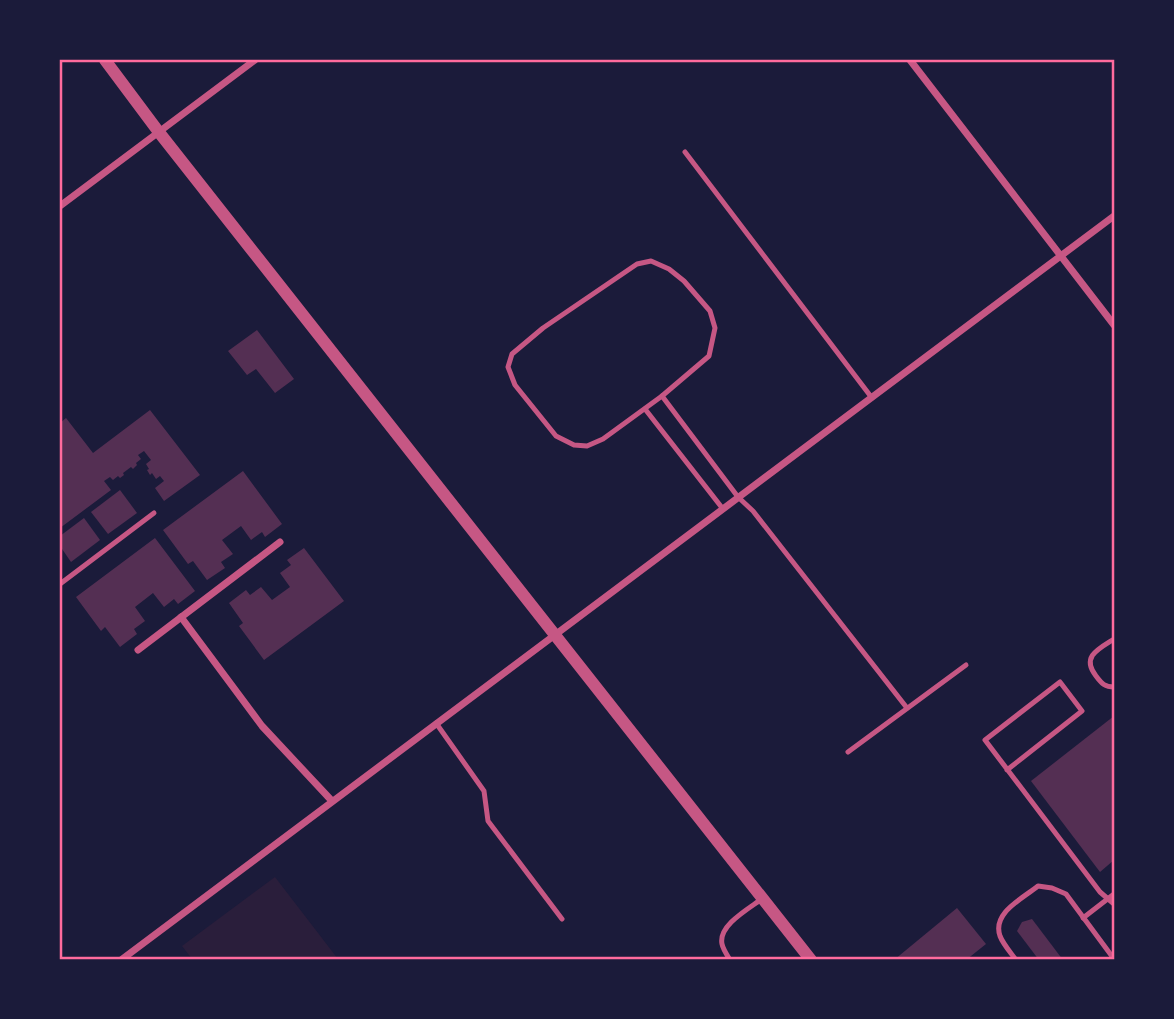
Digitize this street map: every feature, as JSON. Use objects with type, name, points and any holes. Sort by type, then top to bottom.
[{"type":"street","points":[[105,60],[158,131],[763,898],[806,958]]},
{"type":"street","points":[[60,206],[255,60]]},
{"type":"street","points":[[911,60],[1115,325]]},
{"type":"street","points":[[121,960],[1115,216]]},
{"type":"street","points":[[138,650],[280,542]]},
{"type":"street","points":[[181,617],[262,726],[332,801]]},
{"type":"lane","points":[[685,152],[872,398]]},
{"type":"lane","points":[[651,261],[669,269],[684,281],[710,312],[715,328],[709,356],[645,409],[603,439],[587,446],[574,445],[556,436],[514,385],[508,367],[512,354],[542,328],[637,264],[651,261]]},
{"type":"lane","points":[[663,396],[738,497],[753,511],[907,708]]},
{"type":"lane","points":[[645,409],[723,509]]},
{"type":"lane","points":[[60,584],[153,513]]},
{"type":"lane","points":[[1115,639],[1093,655],[1090,661],[1090,668],[1103,685],[1115,687]]},
{"type":"lane","points":[[848,752],[966,665]]},
{"type":"lane","points":[[1007,770],[1082,711],[1059,682],[985,740],[1007,770],[1100,892],[1115,904]]},
{"type":"lane","points":[[436,723],[484,791],[488,821],[562,919]]},
{"type":"lane","points":[[1016,960],[1000,938],[999,924],[1004,913],[1038,886],[1066,894],[1115,959]]},
{"type":"lane","points":[[1083,918],[1115,894]]},
{"type":"lane","points":[[730,960],[722,946],[726,928],[763,898]]},
{"type":"shaded area","points":[[275,877],[338,959],[192,959],[182,946]]},
{"type":"building","points":[[257,330],[294,379],[275,393],[256,369],[247,375],[228,351]]},
{"type":"building","points":[[150,410],[200,475],[164,501],[155,488],[164,481],[160,476],[156,479],[152,473],[150,475],[146,464],[151,460],[144,451],[138,455],[141,459],[133,469],[131,467],[120,478],[118,476],[113,480],[110,477],[104,481],[111,490],[60,528],[60,423],[66,418],[93,453]]},
{"type":"building","points":[[243,471],[282,524],[265,537],[262,532],[251,540],[241,526],[222,540],[233,554],[221,562],[225,568],[207,580],[193,561],[188,564],[163,530]]},
{"type":"building","points":[[120,490],[137,513],[108,534],[91,512]]},
{"type":"building","points":[[84,518],[100,540],[71,562],[60,546],[60,536]]},
{"type":"building","points":[[155,538],[195,591],[178,604],[174,599],[164,607],[153,593],[135,607],[145,621],[134,629],[137,634],[120,647],[105,627],[101,631],[76,597]]},
{"type":"building","points":[[304,548],[344,601],[264,660],[239,626],[243,623],[229,603],[246,590],[250,595],[261,587],[272,600],[290,587],[280,573],[291,565],[287,560]]},
{"type":"building","points":[[1114,716],[1114,860],[1100,872],[1031,781]]},
{"type":"building","points":[[957,908],[986,944],[966,960],[894,960]]},
{"type":"building","points":[[1032,919],[1063,960],[1039,960],[1017,931],[1022,922]]}]
